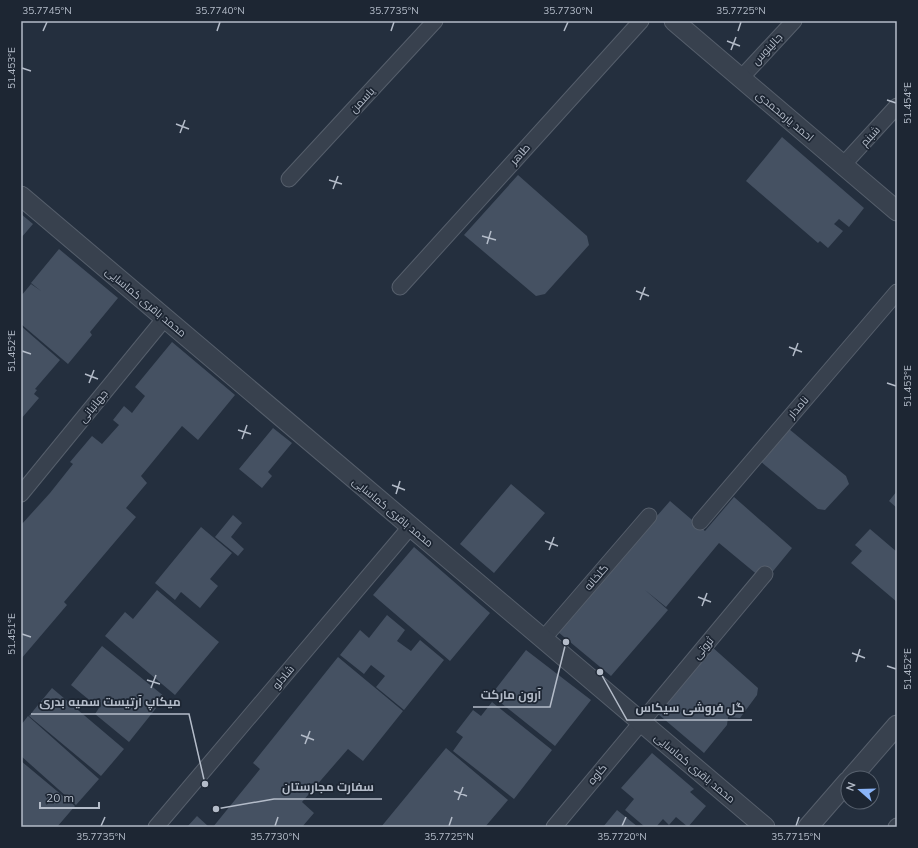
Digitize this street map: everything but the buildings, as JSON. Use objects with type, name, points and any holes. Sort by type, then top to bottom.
[{"type":"street","name":"یاسمن","points":[[290,179],[435,21]]},
{"type":"street","name":"طاهر","points":[[400,287],[640,21]]},
{"type":"street","name":"احمد یارمحمدی","points":[[674,21],[897,211]]},
{"type":"street","name":"جالینوس","points":[[741,78],[794,21]]},
{"type":"street","name":"شبنم","points":[[843,165],[897,106]]},
{"type":"street","name":"محمد باقری کماسایی","points":[[21,196],[766,827]]},
{"type":"street","name":"نامدار","points":[[700,522],[897,292]]},
{"type":"street","name":"جهانبانی","points":[[21,494],[165,318]]},
{"type":"street","name":"گلخانه","points":[[543,639],[649,516]]},
{"type":"street","name":"شادلو","points":[[156,827],[411,526]]},
{"type":"street","name":"ثروتی","points":[[641,721],[765,574]]},
{"type":"street","name":"کاوه","points":[[554,827],[641,721]]},
{"type":"street","points":[[858,770],[897,724]]},
{"type":"street","points":[[808,827],[840,790]]},
{"type":"place","name":"آرون مارکت","points":[[566,642]]},
{"type":"place","name":"گل فروشی سیکاس","points":[[600,672]]},
{"type":"place","name":"میکاپ آرتیست سمیه بدری","points":[[205,784]]},
{"type":"place","name":"سفارت مجارستان","points":[[216,809]]}]
